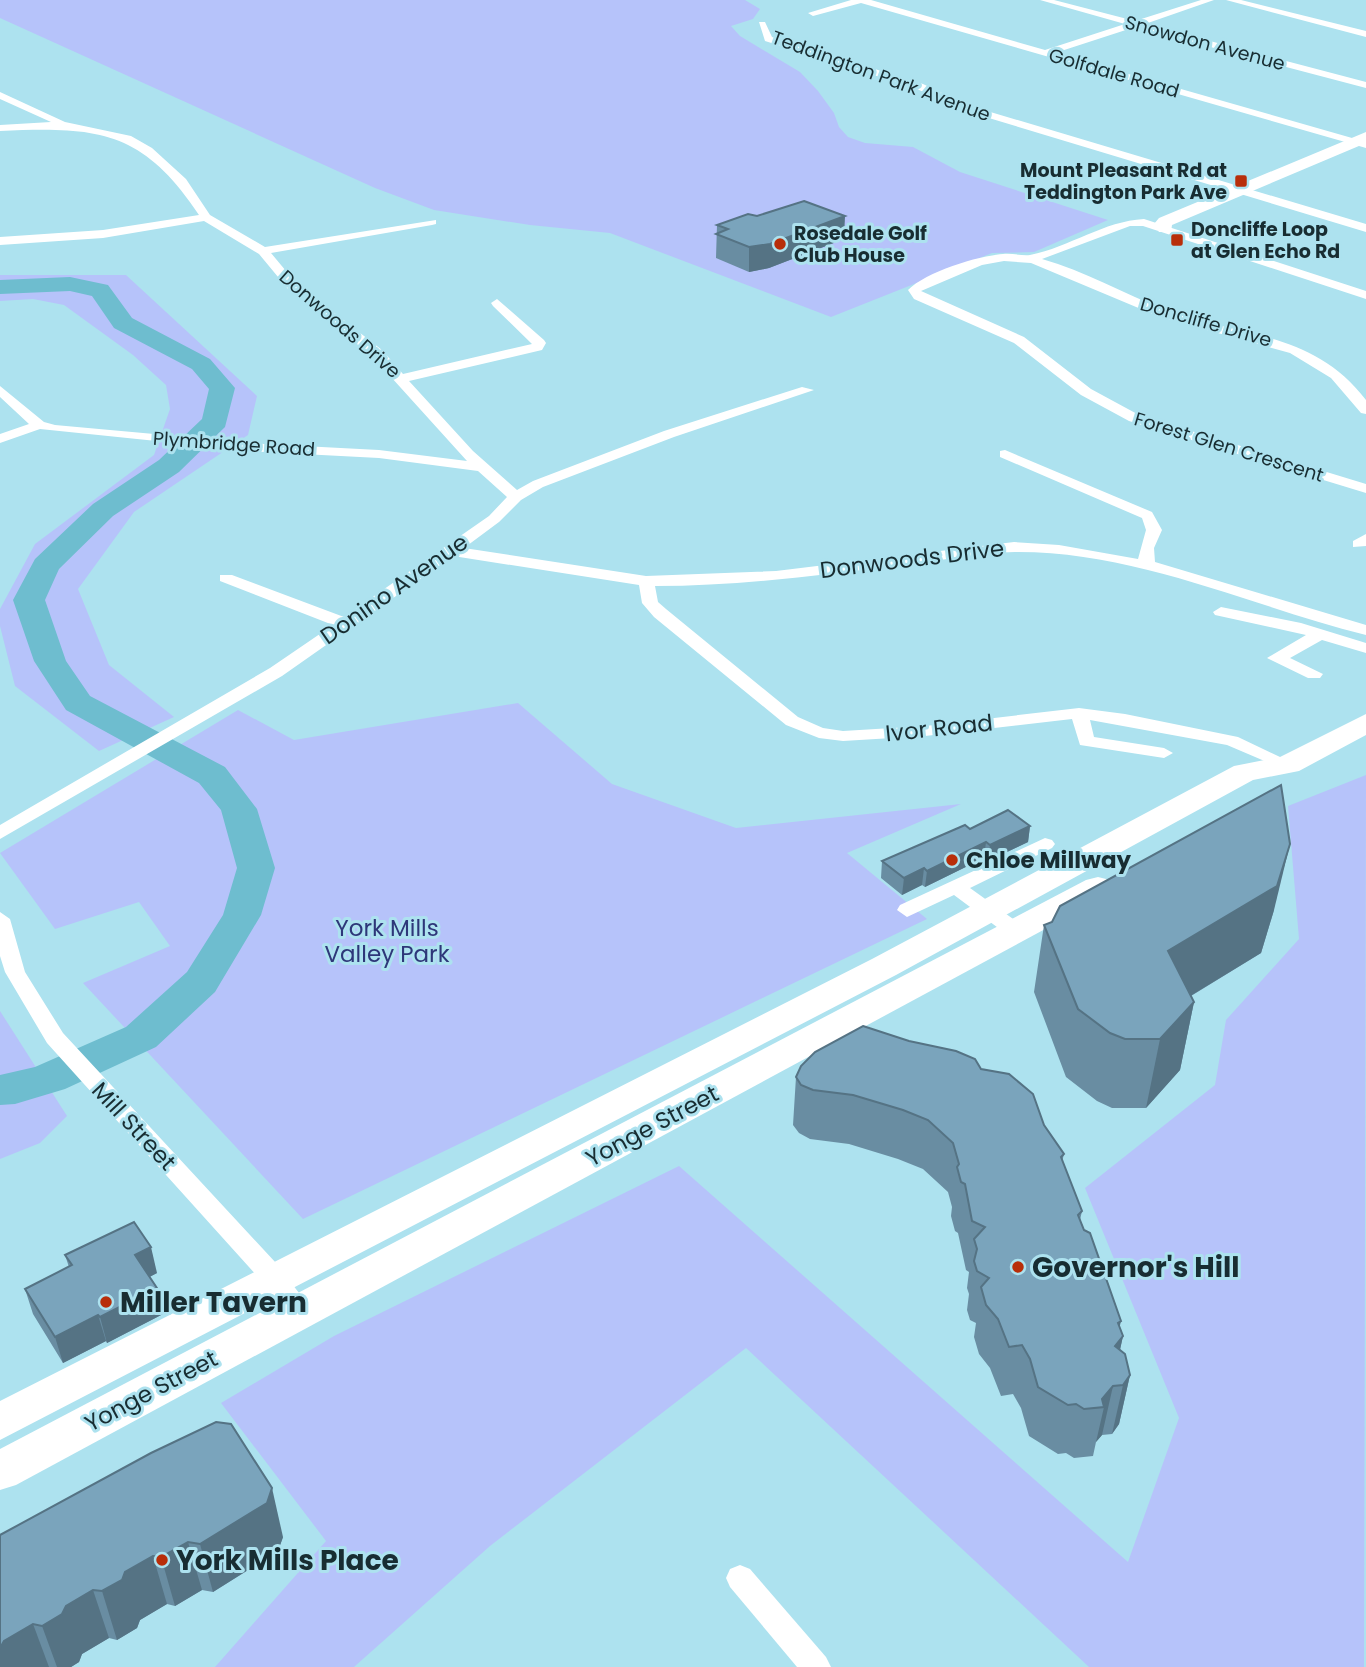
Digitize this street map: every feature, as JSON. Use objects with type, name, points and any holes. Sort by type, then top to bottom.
[{"type":"main road","name":"Yonge Street","points":[[0,1471],[288,1298],[989,911],[1245,772],[1288,765],[1366,723]]},
{"type":"main road","points":[[1256,802],[1280,790],[1288,765]]},
{"type":"main road","name":"Yonge Street","points":[[0,1422],[288,1298],[1124,873]]},
{"type":"street","points":[[813,13],[861,0]]},
{"type":"street","name":"Golfdale Road","points":[[861,0],[1362,141]]},
{"type":"street","name":"Snowdon Avenue","points":[[1044,0],[1366,85]]},
{"type":"street","points":[[1045,53],[1210,0]]},
{"type":"street","points":[[1230,0],[1366,34]]},
{"type":"street","name":"Teddington Park Avenue","points":[[762,24],[766,37],[772,41],[919,86],[950,103],[1008,121],[1023,129],[1366,228]]},
{"type":"street","points":[[0,95],[65,125]]},
{"type":"street","name":"Donwoods Drive","points":[[0,128],[65,125],[127,138],[148,150],[182,181],[206,217],[263,251],[292,286],[349,329],[402,378],[481,467],[516,497]]},
{"type":"street","points":[[1165,228],[1163,223],[1362,141]]},
{"type":"street","name":"Teddington Park Avenue","points":[[1237,192],[1366,235]]},
{"type":"street","points":[[0,242],[103,234],[206,217]]},
{"type":"street","points":[[263,251],[432,222]]},
{"type":"street","points":[[1030,259],[1128,223],[1144,222],[1366,295]]},
{"type":"street","name":"Forest Glen Crescent","points":[[1030,259],[995,257],[919,286],[914,293],[1019,340],[1086,392],[1134,418],[1366,489]]},
{"type":"street","name":"Doncliffe Drive","points":[[1030,259],[1083,278],[1167,315],[1251,335],[1293,349],[1330,369],[1366,410]]},
{"type":"street","points":[[402,378],[508,356],[537,347],[539,343],[497,303]]},
{"type":"street","points":[[0,390],[40,425],[0,439]]},
{"type":"street","name":"Donino Avenue","points":[[0,833],[276,672],[450,551],[494,519],[516,497],[538,484],[669,434],[807,390]]},
{"type":"street","name":"Plymbridge Road","points":[[40,425],[138,437],[379,454],[481,467]]},
{"type":"street","points":[[1005,454],[1147,515],[1154,522],[1155,534],[1145,555],[1147,565]]},
{"type":"street","name":"Donwoods Drive","points":[[450,551],[646,581],[776,576],[1014,547],[1047,548],[1147,565],[1366,630]]},
{"type":"street","points":[[226,578],[344,623]]},
{"type":"street","name":"Ivor Road","points":[[646,581],[650,603],[660,613],[792,720],[818,733],[843,736],[925,731],[1079,713],[1125,719],[1232,741],[1288,765]]},
{"type":"street","points":[[1221,612],[1320,634],[1366,648]]},
{"type":"street","points":[[1314,674],[1276,658],[1320,634]]},
{"type":"street","points":[[1079,713],[1086,741],[1164,753]]},
{"type":"street","points":[[907,910],[1045,844]]},
{"type":"street","points":[[954,887],[1016,930]]},
{"type":"street","name":"Mill Street","points":[[0,919],[15,972],[55,1038],[288,1298]]},
{"type":"street","points":[[740,1578],[816,1667]]},
{"type":"green space","points":[[0,0],[745,0],[760,9],[753,19],[731,26],[740,36],[800,72],[818,91],[848,137],[865,143],[913,147],[960,172],[1108,220],[1034,252],[992,253],[831,317],[610,233],[530,225],[434,210],[375,188],[0,18]]},
{"type":"green space","points":[[0,275],[126,275],[257,396],[248,435],[134,512],[78,589],[109,665],[174,717],[99,751],[15,686],[0,626],[0,609],[35,544],[154,455],[170,409],[166,385],[133,355],[64,305],[33,299],[0,301]]},
{"type":"green space","name":"York Mills Valley Park","points":[[518,703],[612,784],[736,828],[961,804],[847,853],[927,919],[303,1219],[83,983],[170,946],[139,902],[55,929],[0,853],[238,710],[294,740]]},
{"type":"green space","points":[[1366,775],[1364,1667],[1089,1667],[746,1348],[490,1546],[354,1667],[215,1667],[326,1541],[221,1403],[334,1336],[679,1166],[1128,1562],[1179,1418],[1085,1188],[1215,1085],[1226,1020],[1299,939],[1288,806]]},
{"type":"green space","points":[[0,1011],[67,1116],[40,1143],[0,1159]]},
{"type":"building","points":[[804,201],[845,216],[770,244],[749,247],[716,234],[728,229],[717,225],[748,214],[757,216]]},
{"type":"building","points":[[1281,785],[1290,844],[1277,886],[1168,951],[1194,1002],[1160,1039],[1125,1039],[1110,1033],[1078,1009],[1044,925],[1052,922],[1060,906]]},
{"type":"building","points":[[1008,810],[1030,826],[990,845],[986,842],[927,871],[924,868],[904,878],[882,861],[965,825],[970,829]]},
{"type":"building","points":[[863,1026],[909,1041],[956,1051],[975,1059],[981,1069],[1009,1074],[1033,1094],[1044,1125],[1064,1154],[1061,1157],[1082,1211],[1078,1215],[1084,1230],[1090,1233],[1121,1321],[1118,1323],[1123,1336],[1115,1346],[1125,1354],[1130,1375],[1123,1385],[1113,1386],[1102,1399],[1104,1407],[1084,1409],[1076,1404],[1068,1405],[1038,1387],[1030,1359],[1022,1345],[1009,1347],[998,1319],[986,1305],[981,1287],[989,1278],[977,1271],[974,1239],[985,1227],[972,1221],[953,1143],[928,1120],[903,1110],[853,1095],[813,1090],[801,1085],[796,1077],[801,1066],[815,1052]]},
{"type":"building","points":[[134,1222],[151,1247],[135,1255],[157,1288],[55,1337],[25,1289],[72,1265],[65,1255]]},
{"type":"building","points":[[216,1422],[231,1424],[272,1488],[267,1503],[200,1544],[188,1542],[161,1557],[153,1556],[125,1572],[122,1580],[102,1591],[93,1590],[66,1606],[62,1614],[42,1626],[33,1624],[4,1641],[0,1648],[0,1535],[151,1453]]},
{"type":"waterway","points":[[0,287],[70,284],[100,290],[123,323],[201,364],[222,388],[215,421],[169,466],[103,510],[46,565],[29,600],[50,661],[78,703],[212,775],[239,809],[256,868],[242,915],[201,982],[141,1037],[50,1078],[15,1089],[0,1090]]},
{"type":"place","name":"Mount Pleasant Rd at Teddington Park Ave","points":[[1241,181]]},
{"type":"place","name":"Doncliffe Loop at Glen Echo Rd","points":[[1177,240]]},
{"type":"place","name":"Rosedale Golf Club House","points":[[780,244]]},
{"type":"place","name":"Chloe Millway","points":[[952,860]]},
{"type":"place","name":"Governor's Hill","points":[[1018,1267]]},
{"type":"place","name":"Miller Tavern","points":[[106,1302]]},
{"type":"place","name":"York Mills Place","points":[[162,1560]]}]
